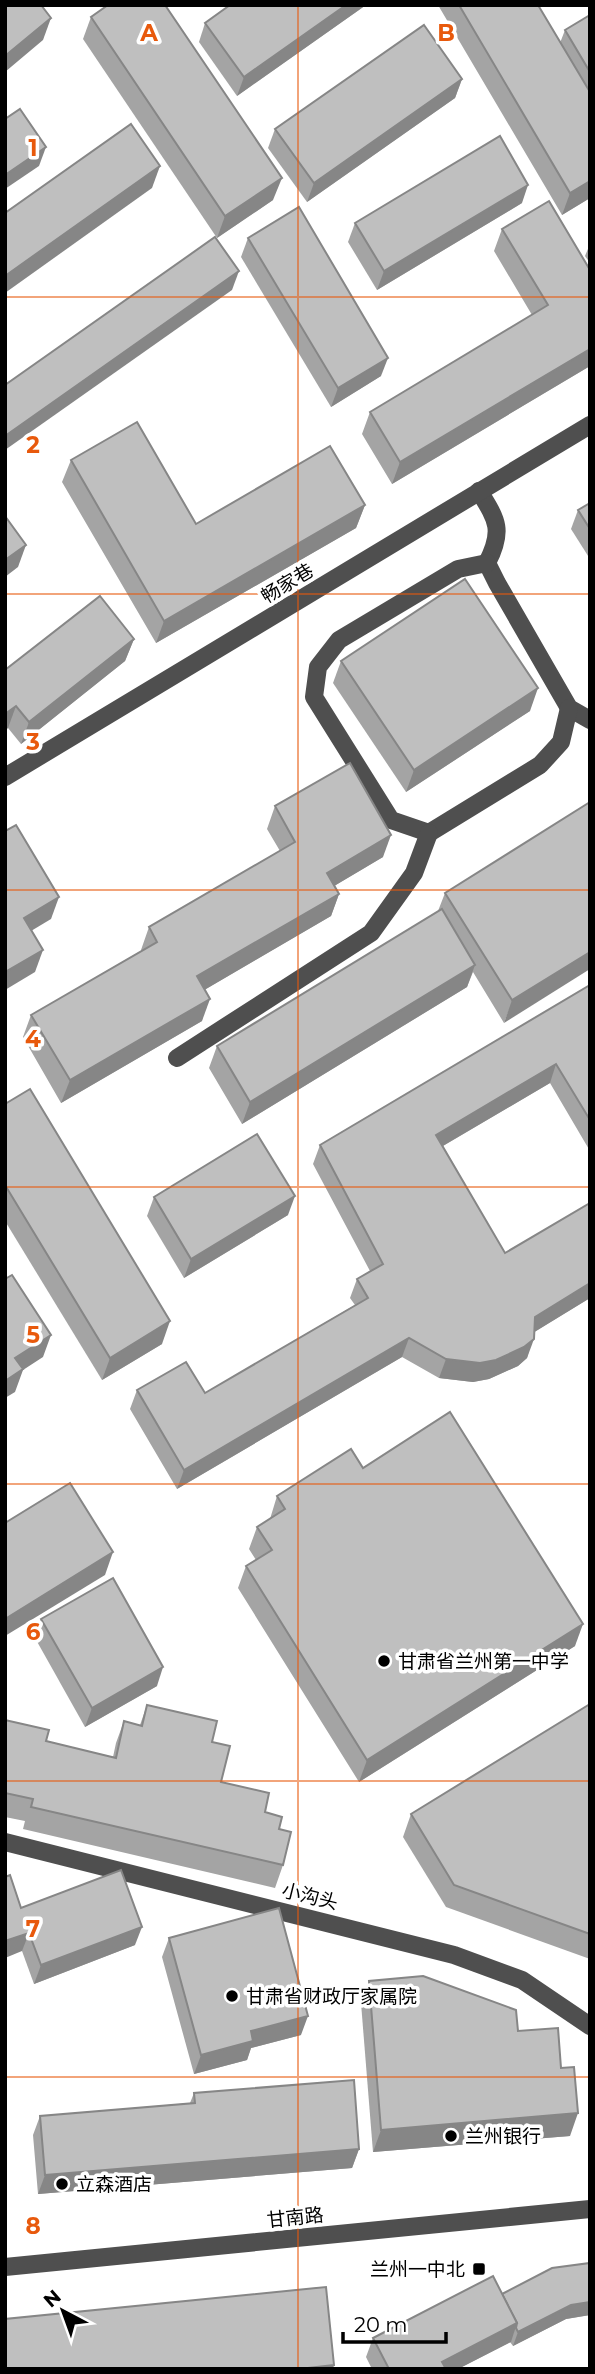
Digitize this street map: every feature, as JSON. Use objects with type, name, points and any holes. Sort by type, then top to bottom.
[{"type":"street","name":"畅家巷","points":[[5,777],[590,425]]},
{"type":"street","points":[[429,833],[391,820],[314,697],[318,667],[340,640],[458,569],[487,562],[497,544],[497,521],[479,491]]},
{"type":"street","points":[[487,562],[569,708],[590,720]]},
{"type":"street","points":[[177,1058],[371,933],[414,873],[429,833],[540,765],[561,742],[569,708]]},
{"type":"street","name":"小沟头","points":[[5,1842],[454,1955],[522,1980],[590,2026]]},
{"type":"street","name":"甘南路","points":[[5,2267],[590,2209]]},
{"type":"building","points":[[5,5],[41,5],[51,18],[5,56]]},
{"type":"building","points":[[108,5],[165,5],[282,178],[225,216],[91,17]]},
{"type":"building","points":[[230,5],[346,5],[244,77],[205,23]]},
{"type":"building","points":[[459,5],[538,5],[590,92],[590,181],[570,193]]},
{"type":"building","points":[[590,15],[590,72],[565,30]]},
{"type":"building","points":[[424,25],[462,79],[314,183],[275,129]]},
{"type":"building","points":[[20,109],[46,147],[5,175],[5,119]]},
{"type":"building","points":[[131,124],[160,166],[5,276],[5,213]]},
{"type":"building","points":[[500,136],[528,185],[384,271],[355,223]]},
{"type":"building","points":[[549,201],[590,270],[590,349],[400,462],[370,412],[548,305],[502,229]]},
{"type":"building","points":[[299,207],[388,358],[338,388],[248,238]]},
{"type":"building","points":[[215,237],[239,271],[5,436],[5,385]]},
{"type":"building","points":[[137,422],[196,524],[330,446],[365,505],[164,621],[71,460]]},
{"type":"building","points":[[590,503],[590,529],[578,510]]},
{"type":"building","points":[[5,516],[26,545],[5,560]]},
{"type":"building","points":[[465,579],[538,688],[414,770],[341,661]]},
{"type":"building","points":[[100,596],[134,639],[29,722],[16,706],[5,714],[5,670]]},
{"type":"building","points":[[350,763],[391,835],[327,873],[339,894],[197,976],[210,999],[70,1080],[31,1015],[157,942],[149,927],[295,842],[275,806]]},
{"type":"building","points":[[590,802],[590,952],[512,1000],[445,893]]},
{"type":"building","points":[[16,825],[59,897],[24,918],[43,950],[5,972],[5,831]]},
{"type":"building","points":[[442,909],[475,965],[250,1102],[217,1046]]},
{"type":"building","points":[[590,985],[590,1120],[556,1064],[436,1135],[505,1253],[590,1203],[590,1283],[535,1317],[534,1339],[524,1347],[496,1360],[480,1363],[446,1359],[409,1338],[184,1470],[137,1390],[186,1362],[205,1393],[368,1298],[357,1279],[383,1264],[320,1145]]},
{"type":"building","points":[[30,1089],[170,1321],[110,1358],[5,1185],[5,1104]]},
{"type":"building","points":[[257,1134],[295,1196],[191,1259],[154,1197]]},
{"type":"building","points":[[12,1275],[51,1335],[15,1358],[23,1369],[5,1381],[5,1279]]},
{"type":"building","points":[[450,1412],[583,1624],[367,1760],[246,1566],[272,1550],[257,1527],[285,1509],[277,1496],[351,1449],[363,1468]]},
{"type":"building","points":[[70,1483],[113,1552],[5,1619],[5,1523]]},
{"type":"building","points":[[113,1578],[163,1667],[92,1708],[41,1619]]},
{"type":"building","points":[[590,1704],[590,1934],[454,1885],[411,1814]]},
{"type":"building","points":[[147,1705],[217,1721],[212,1742],[230,1746],[221,1782],[269,1793],[265,1812],[282,1817],[279,1829],[291,1832],[283,1865],[31,1807],[33,1799],[5,1793],[5,1720],[49,1730],[46,1741],[116,1758],[124,1721],[142,1726]]},
{"type":"building","points":[[121,1870],[142,1927],[41,1965],[29,1933],[5,1941],[5,1877],[10,1875],[21,1908]]},
{"type":"building","name":"甘肃省财政厅家属院","points":[[279,1908],[308,2016],[251,2031],[253,2041],[201,2055],[169,1938]]},
{"type":"building","points":[[423,1976],[516,2010],[518,2031],[558,2028],[561,2068],[574,2067],[578,2113],[381,2130],[369,1981]]},
{"type":"building","points":[[354,2080],[359,2149],[45,2175],[40,2116],[195,2103],[194,2093]]},
{"type":"building","points":[[590,2263],[590,2302],[571,2305],[518,2332],[517,2323],[502,2294],[552,2268]]},
{"type":"building","points":[[493,2276],[517,2323],[442,2362],[446,2369],[389,2369],[373,2338]]},
{"type":"building","points":[[326,2287],[334,2365],[299,2369],[5,2369],[5,2319]]},
{"type":"place","name":"甘肃省兰州第一中学","points":[[384,1661]]},
{"type":"place","name":"甘肃省财政厅家属院","points":[[232,1996]]},
{"type":"place","name":"兰州银行","points":[[451,2136]]},
{"type":"place","name":"立森酒店","points":[[62,2184]]},
{"type":"place","name":"兰州一中北","points":[[479,2269]]}]
